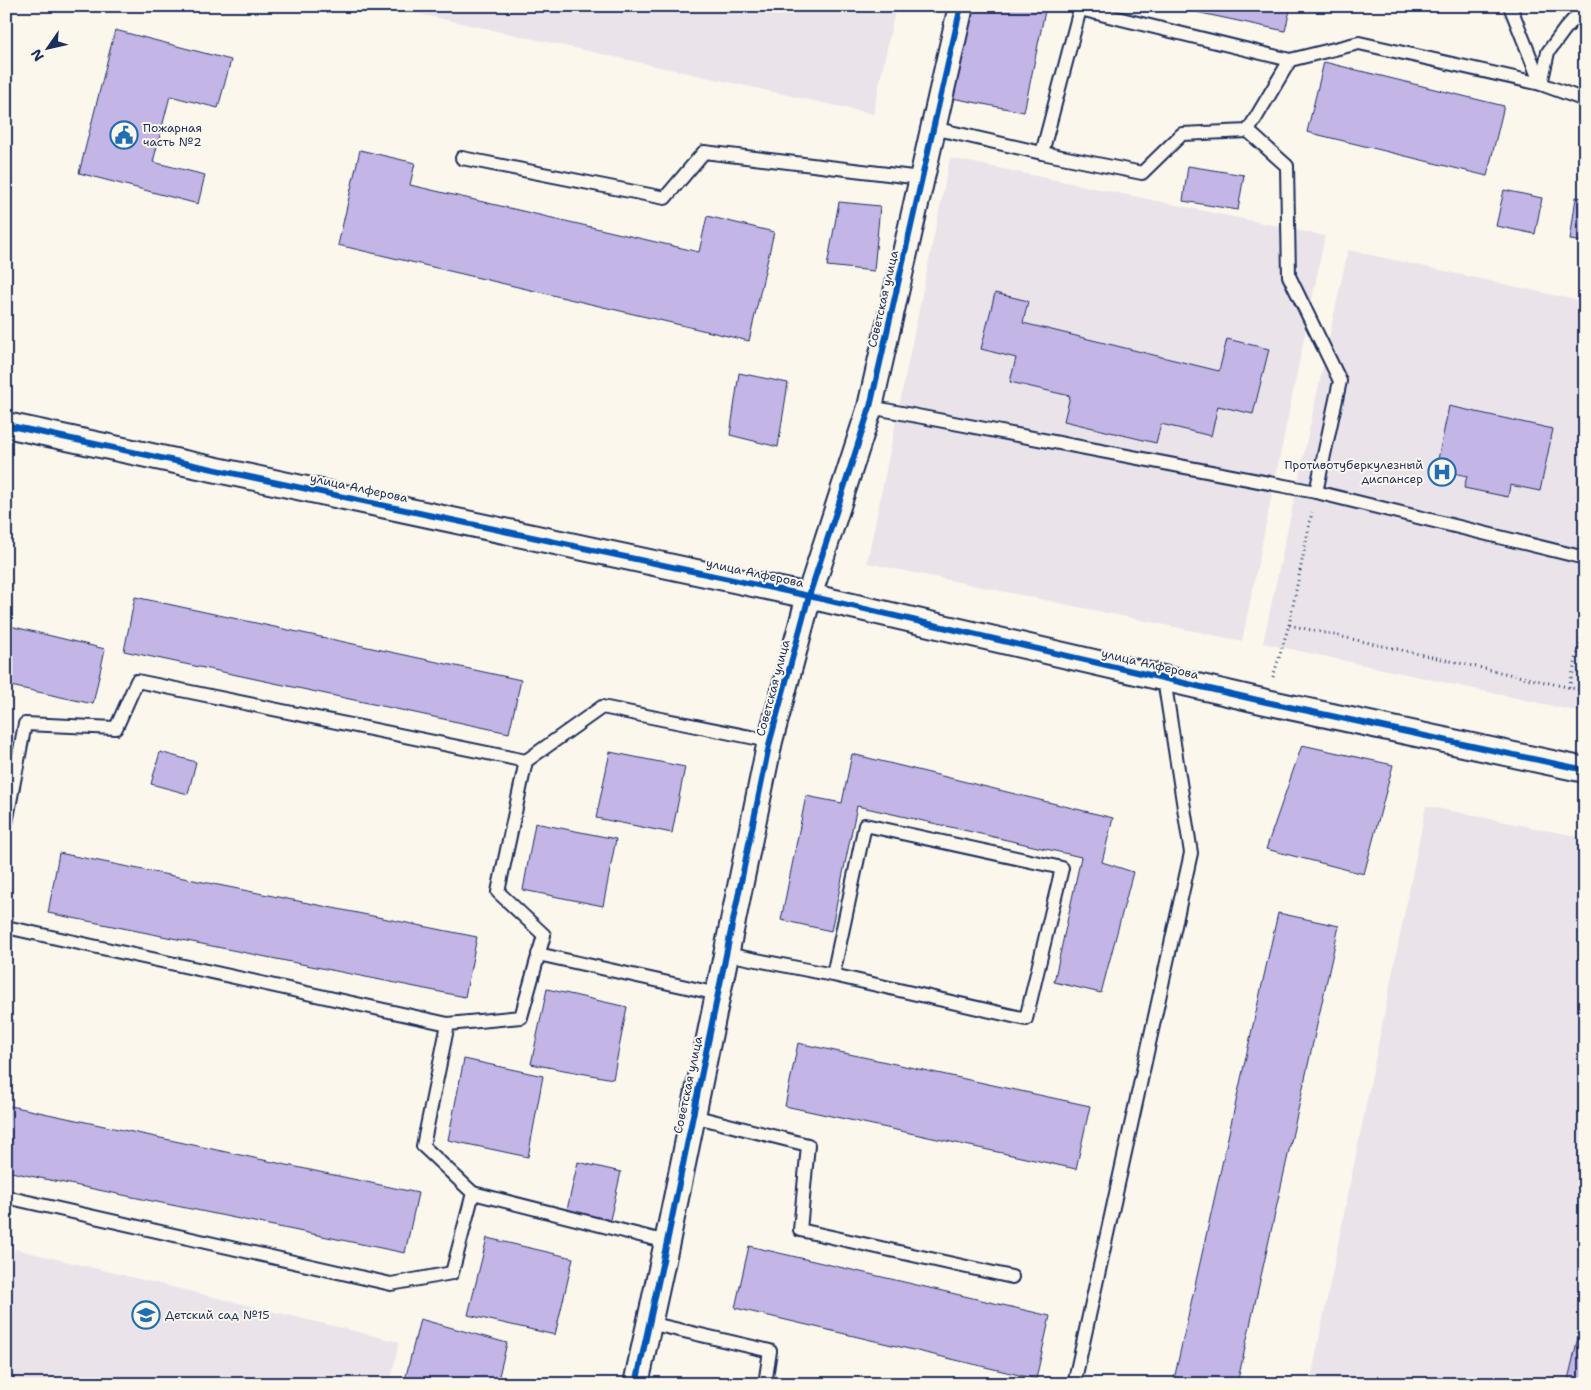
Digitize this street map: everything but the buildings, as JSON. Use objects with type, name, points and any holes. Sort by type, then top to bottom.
[{"type":"street","name":"Советская улица","points":[[636,1384],[770,741],[809,596],[870,407],[961,6]]},
{"type":"street","name":"улица Алферова","points":[[6,424],[809,596],[1266,702],[1585,770]]},
{"type":"lane","points":[[1510,6],[1541,84]]},
{"type":"lane","points":[[1541,84],[1548,52],[1585,7]]},
{"type":"lane","points":[[1042,153],[1080,9],[1290,60],[1359,43],[1541,84],[1585,100]]},
{"type":"lane","points":[[1248,131],[1290,60]]},
{"type":"lane","points":[[932,128],[1142,173],[1182,134],[1248,131],[1287,166],[1290,276],[1340,381],[1316,492]]},
{"type":"lane","points":[[462,158],[665,198],[704,152],[922,178]]},
{"type":"lane","points":[[870,407],[1316,492],[1585,558]]},
{"type":"lane","points":[[1074,1384],[1192,853],[1164,679]]},
{"type":"lane","points":[[6,824],[25,724],[116,728],[137,680],[526,761]]},
{"type":"lane","points":[[6,927],[448,1024],[522,1017],[544,935],[498,892],[526,761],[602,707],[770,741]]},
{"type":"lane","points":[[726,954],[833,975],[1026,1019],[1062,868],[865,825],[833,975]]},
{"type":"lane","points":[[538,954],[718,994]]},
{"type":"lane","points":[[448,1024],[423,1146],[473,1193],[667,1242]]},
{"type":"lane","points":[[693,1116],[808,1145],[800,1230],[1012,1277]]},
{"type":"lane","points":[[6,1197],[391,1284],[452,1273],[473,1193]]},
{"type":"lane","points":[[649,1323],[770,1352],[765,1384]]},
{"type":"path","points":[[1266,702],[1289,625],[1316,492]]},
{"type":"path","points":[[1569,688],[1585,623]]},
{"type":"path","points":[[1289,625],[1585,691]]},
{"type":"shaded area","points":[[384,6],[896,6],[873,114]]},
{"type":"shaded area","points":[[950,158],[1325,236],[1242,641],[867,563]]},
{"type":"shaded area","name":"Противотуберкулезный диспансер","points":[[1348,250],[1585,302],[1585,713],[1263,643]]},
{"type":"shaded area","points":[[1426,806],[1585,838],[1585,1384],[1310,1384]]},
{"type":"shaded area","name":"Детский сад №15","points":[[15,1249],[399,1342],[390,1384],[6,1384],[6,1287]]},
{"type":"cycle path","points":[[636,1384],[770,741],[809,596],[870,407],[961,6]]},
{"type":"cycle path","points":[[6,425],[809,596],[1266,702],[1585,770]]},
{"type":"place","name":"Пожарная часть №2","points":[[124,135]]},
{"type":"place","name":"Противотуберкулезный диспансер","points":[[1442,472]]},
{"type":"place","name":"Детский сад №15","points":[[146,1315]]}]
